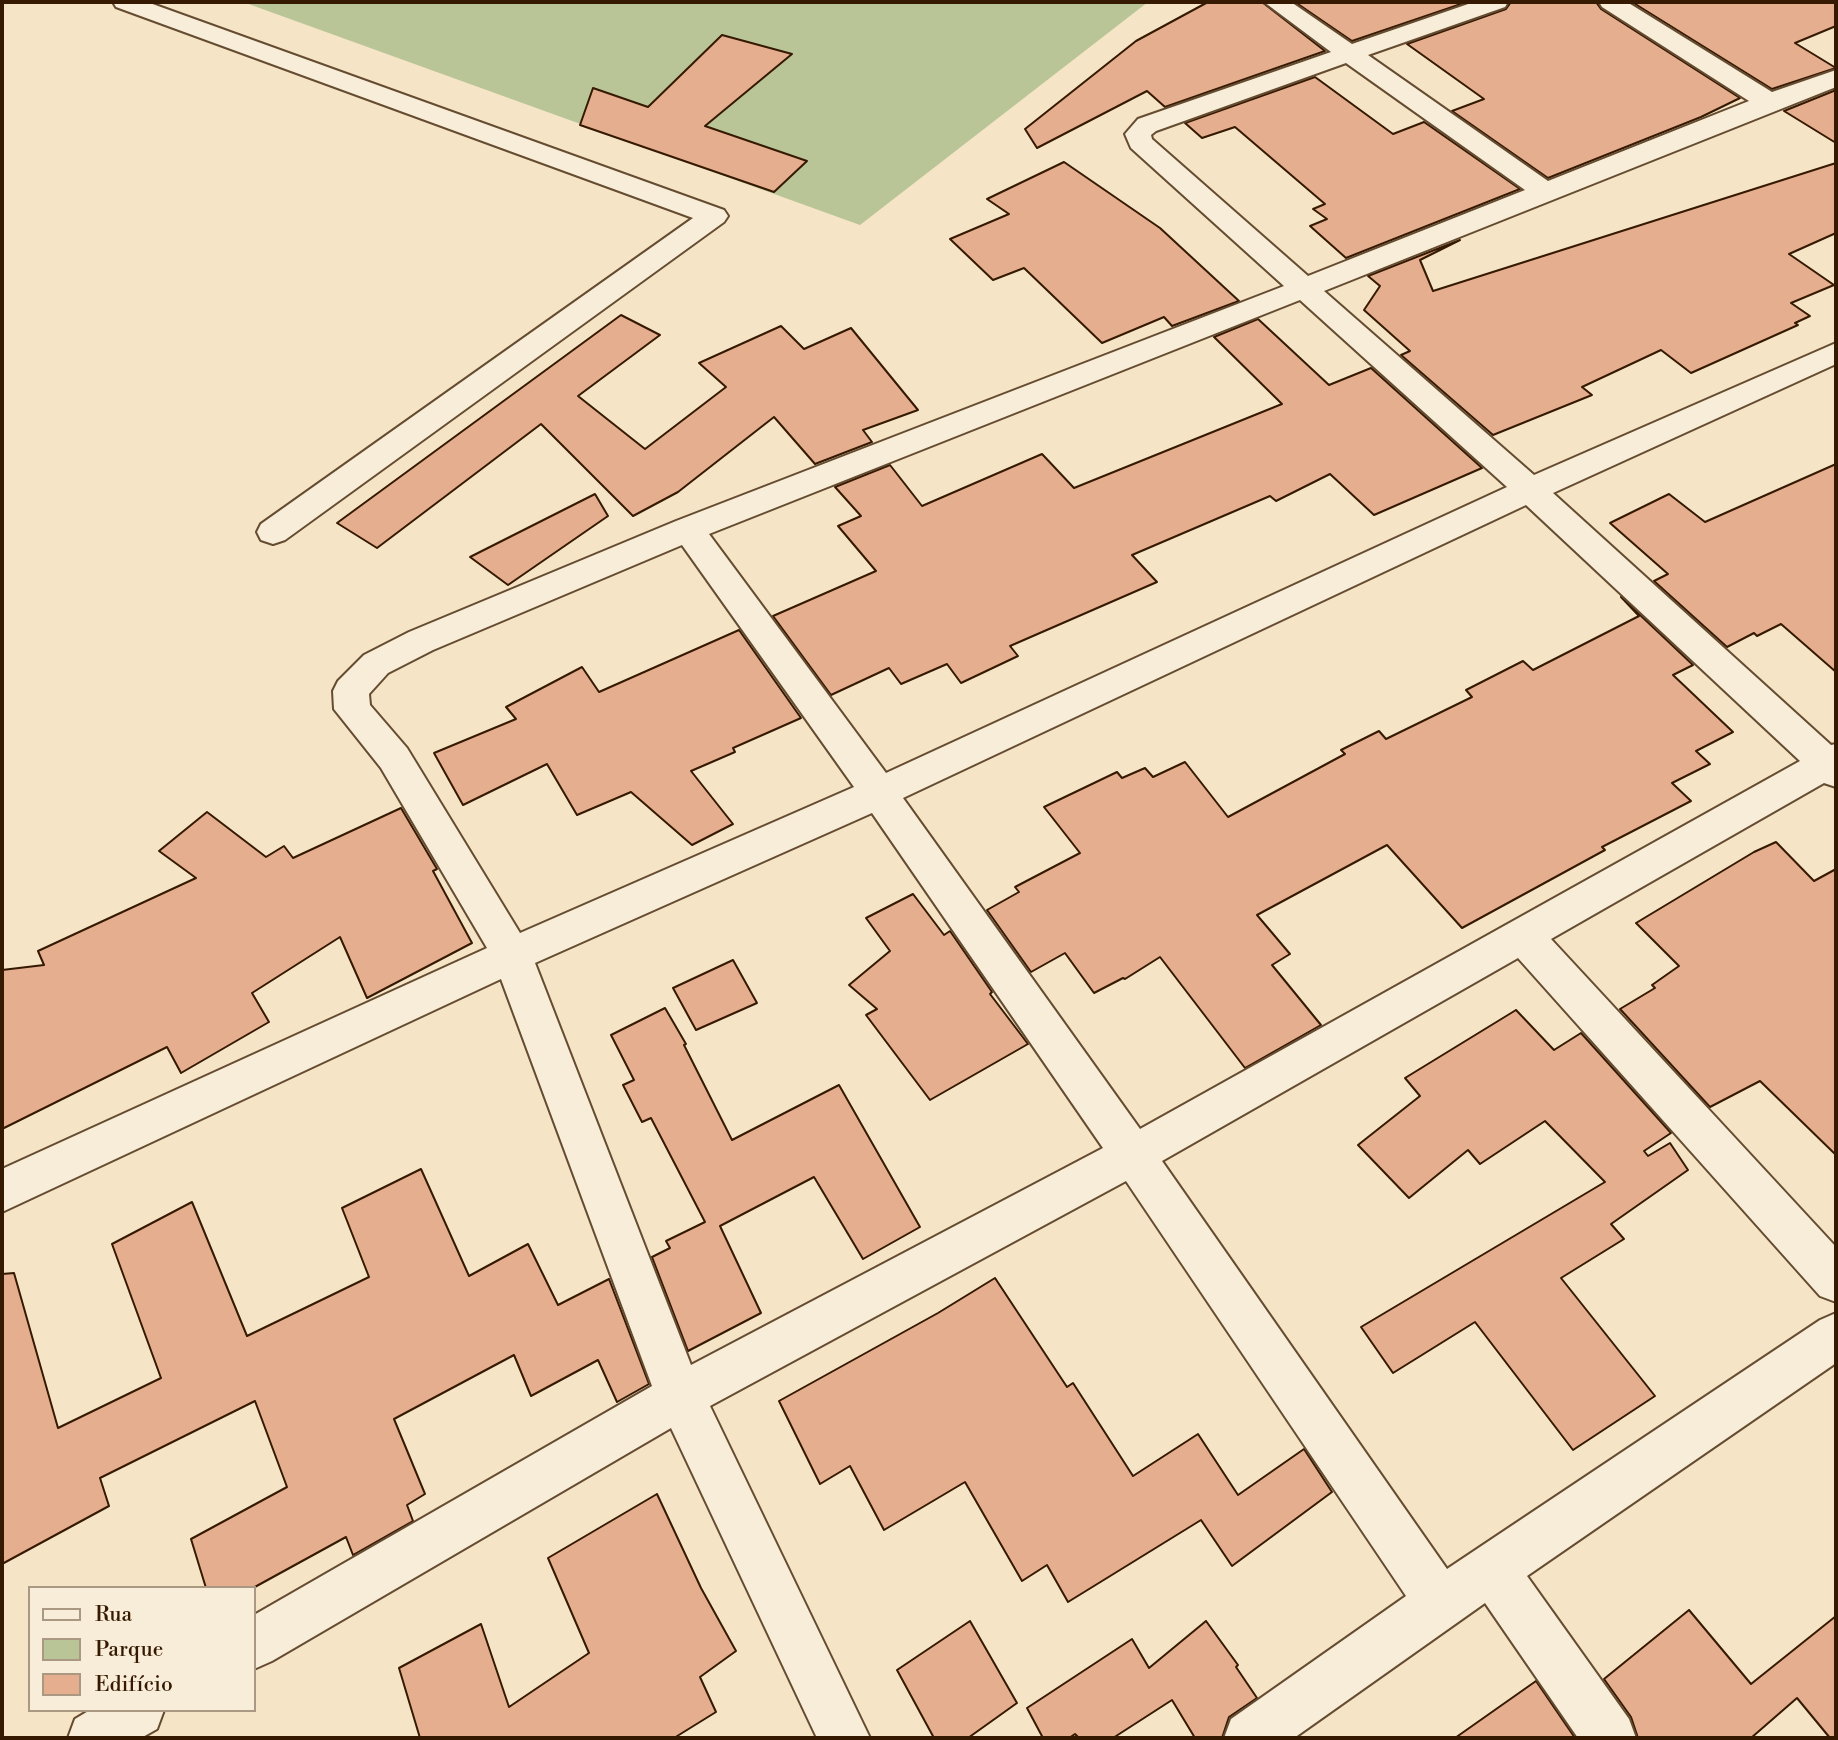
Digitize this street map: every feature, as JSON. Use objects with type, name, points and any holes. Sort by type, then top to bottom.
[{"type":"street","points":[[125,2],[714,216],[273,532]]},
{"type":"street","points":[[1276,2],[1544,191]]},
{"type":"street","points":[[256,1642],[680,1396],[1133,1155],[1522,935],[1833,765],[1140,142],[1138,134],[1147,125],[1496,2]]},
{"type":"street","points":[[1611,2],[1769,102]]},
{"type":"street","points":[[844,1738],[680,1396],[512,955],[394,758],[352,709],[351,691],[376,664],[421,641],[688,529],[1305,288],[1769,102],[1836,78]]},
{"type":"street","points":[[2,1191],[512,955],[878,793],[1530,490],[1836,353]]},
{"type":"street","points":[[688,529],[1133,1155],[1440,1602]]},
{"type":"street","points":[[1522,935],[1836,1280]]},
{"type":"street","points":[[1250,1738],[1440,1602],[1492,1570],[1836,1336]]},
{"type":"street","points":[[1492,1570],[1610,1738]]},
{"type":"street","points":[[94,1738],[135,1712]]},
{"type":"green space","points":[[243,2],[1148,2],[860,225]]},
{"type":"building","points":[[1208,2],[1262,2],[1325,51],[1165,107],[1147,91],[1037,148],[1025,129],[1136,41]]},
{"type":"building","points":[[1295,2],[1467,2],[1352,41]]},
{"type":"building","points":[[1511,2],[1596,2],[1601,9],[1740,98],[1701,117],[1548,178],[1452,111],[1484,99],[1407,44],[1506,9]]},
{"type":"building","points":[[1632,2],[1836,2],[1836,26],[1795,43],[1836,68],[1772,89]]},
{"type":"building","points":[[722,35],[792,54],[705,126],[807,161],[774,192],[580,125],[593,88],[648,107]]},
{"type":"building","points":[[1315,77],[1393,134],[1424,122],[1520,189],[1346,258],[1310,226],[1327,219],[1313,209],[1325,204],[1235,127],[1202,138],[1185,123]]},
{"type":"building","points":[[1836,90],[1836,143],[1784,111]]},
{"type":"building","points":[[1064,162],[1160,228],[1239,301],[1172,326],[1164,317],[1102,343],[1024,268],[993,280],[950,239],[1009,214],[987,199]]},
{"type":"building","points":[[1836,163],[1836,233],[1789,254],[1834,285],[1791,303],[1810,316],[1795,323],[1798,325],[1691,373],[1661,350],[1582,387],[1592,395],[1493,435],[1401,355],[1410,351],[1364,310],[1380,286],[1368,276],[1460,240],[1420,260],[1433,291]]},
{"type":"building","points":[[621,315],[660,335],[578,396],[645,449],[726,387],[699,363],[781,326],[804,349],[851,328],[918,410],[863,430],[872,442],[815,464],[774,417],[678,492],[633,516],[541,424],[377,548],[337,523]]},
{"type":"building","points":[[1258,319],[1329,385],[1371,368],[1482,468],[1374,515],[1330,474],[1276,501],[1270,496],[1132,555],[1157,582],[1010,646],[1018,656],[961,683],[947,664],[901,684],[889,668],[831,695],[773,616],[876,571],[838,526],[861,516],[835,487],[890,465],[922,506],[1042,454],[1074,488],[1282,404],[1214,337]]},
{"type":"building","points":[[1836,464],[1836,672],[1781,624],[1757,636],[1754,633],[1727,647],[1654,581],[1668,574],[1610,523],[1669,494],[1705,522]]},
{"type":"building","points":[[595,494],[608,516],[508,585],[470,557]]},
{"type":"building","points":[[1621,597],[1693,665],[1673,675],[1733,732],[1696,751],[1710,764],[1672,783],[1691,801],[1602,847],[1605,850],[1462,928],[1387,845],[1257,915],[1290,954],[1272,965],[1321,1025],[1245,1068],[1160,957],[1125,979],[1094,993],[1065,953],[1031,972],[987,910],[1019,892],[1015,887],[1080,853],[1044,807],[1117,772],[1122,778],[1145,768],[1153,777],[1185,762],[1228,817],[1345,754],[1341,750],[1379,731],[1386,739],[1472,697],[1466,690],[1523,661],[1533,670],[1639,616]]},
{"type":"building","points":[[739,630],[801,718],[733,748],[735,752],[691,771],[733,824],[692,845],[631,792],[577,815],[547,764],[463,805],[434,753],[516,719],[506,707],[582,667],[599,692]]},
{"type":"building","points":[[401,808],[437,869],[433,871],[472,943],[367,998],[340,937],[252,993],[269,1022],[181,1073],[167,1047],[2,1129],[2,970],[44,965],[38,951],[196,878],[159,851],[207,812],[266,857],[284,846],[293,858]]},
{"type":"building","points":[[1776,842],[1814,881],[1836,869],[1836,1155],[1760,1081],[1710,1107],[1620,1009],[1655,988],[1652,985],[1679,966],[1636,923],[1754,852]]},
{"type":"building","points":[[913,894],[944,935],[950,931],[992,992],[990,994],[1028,1044],[930,1100],[866,1015],[877,1009],[849,985],[890,951],[866,918]]},
{"type":"building","points":[[733,960],[757,1003],[696,1030],[673,988]]},
{"type":"building","points":[[665,1008],[686,1044],[684,1045],[732,1140],[839,1085],[920,1227],[863,1259],[814,1177],[720,1226],[761,1313],[688,1351],[652,1257],[670,1248],[666,1241],[705,1222],[651,1118],[642,1122],[623,1085],[634,1080],[611,1035]]},
{"type":"building","points":[[1516,1010],[1554,1050],[1581,1033],[1671,1133],[1644,1151],[1648,1156],[1670,1143],[1688,1170],[1611,1224],[1624,1239],[1561,1278],[1655,1396],[1573,1450],[1475,1322],[1393,1373],[1361,1327],[1605,1182],[1545,1121],[1480,1164],[1468,1150],[1409,1198],[1358,1145],[1420,1096],[1405,1078]]},
{"type":"building","points":[[421,1169],[469,1276],[528,1244],[558,1305],[609,1279],[649,1384],[617,1402],[598,1360],[531,1396],[514,1355],[394,1419],[425,1494],[407,1505],[413,1521],[353,1555],[346,1537],[256,1586],[205,1586],[191,1539],[287,1487],[255,1401],[100,1478],[109,1506],[2,1564],[2,1274],[14,1273],[58,1428],[161,1378],[112,1244],[192,1202],[247,1336],[369,1277],[342,1208]]},
{"type":"building","points":[[995,1278],[1067,1387],[1073,1383],[1133,1476],[1198,1434],[1238,1495],[1304,1449],[1332,1492],[1232,1566],[1201,1520],[1068,1602],[1047,1565],[1022,1581],[965,1482],[884,1530],[850,1466],[820,1484],[779,1401],[938,1313]]},
{"type":"building","points":[[657,1494],[701,1588],[736,1651],[700,1677],[716,1712],[674,1738],[420,1738],[399,1668],[481,1624],[509,1707],[589,1653],[548,1558]]},
{"type":"building","points":[[1689,1610],[1751,1684],[1836,1616],[1836,1738],[1830,1738],[1797,1698],[1751,1738],[1638,1738],[1631,1717],[1604,1679]]},
{"type":"building","points":[[970,1621],[1017,1703],[968,1738],[934,1738],[897,1670]]},
{"type":"building","points":[[1206,1621],[1238,1665],[1236,1667],[1257,1698],[1229,1717],[1222,1738],[1195,1738],[1172,1700],[1113,1738],[1079,1738],[1075,1734],[1069,1738],[1043,1738],[1027,1708],[1132,1639],[1149,1668]]},
{"type":"building","points":[[1536,1681],[1575,1738],[1455,1738]]}]
